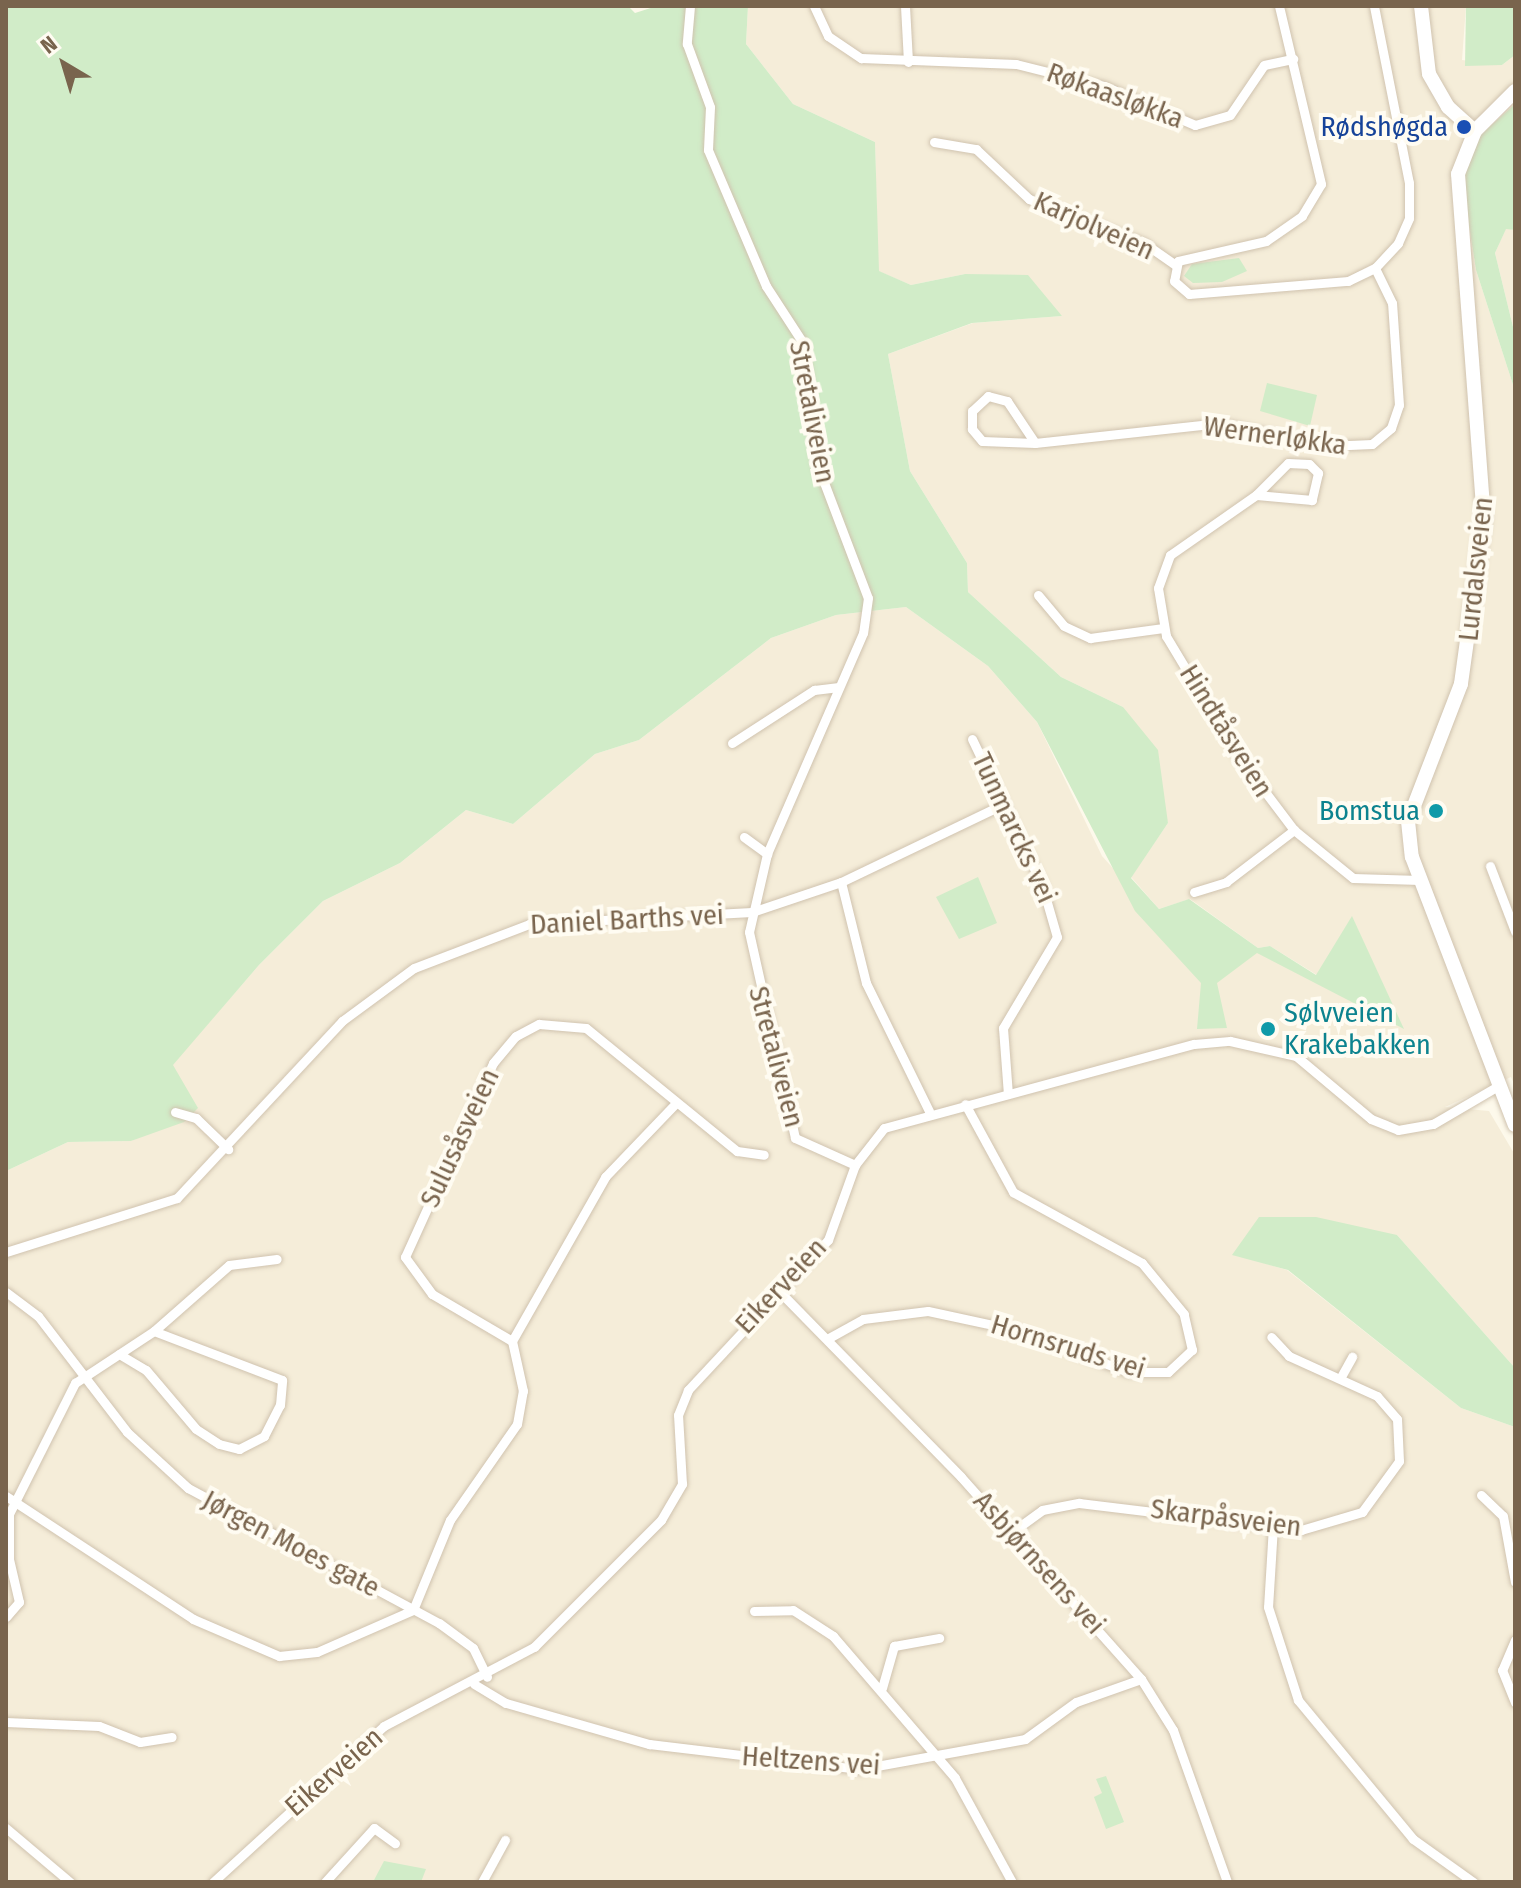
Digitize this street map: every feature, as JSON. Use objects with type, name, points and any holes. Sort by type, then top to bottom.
[{"type":"main road","points":[[1421,6],[1429,74],[1448,107],[1475,131],[1515,91]]},
{"type":"main road","name":"Lurdalsveien","points":[[1475,131],[1458,174],[1457,213],[1484,518],[1461,684],[1410,802],[1409,844],[1420,880],[1515,1125]]},
{"type":"street","name":"Stretaliveien","points":[[690,6],[687,44],[710,107],[708,150],[766,286],[803,343],[817,464],[866,586],[863,633],[767,854],[752,912],[751,961],[789,1125],[803,1147],[855,1165]]},
{"type":"street","name":"Røkaasløkka","points":[[814,6],[843,49],[880,62],[1016,64],[1104,86],[1195,125],[1230,115],[1264,65],[1293,59]]},
{"type":"street","points":[[905,6],[908,62]]},
{"type":"street","points":[[1279,6],[1321,163],[1313,202],[1266,241],[1193,254],[1175,265],[1179,288],[1202,297],[1348,281],[1375,268],[1402,235],[1410,196],[1374,6]]},
{"type":"street","name":"Karjolveien","points":[[934,142],[976,149],[1029,199],[1144,243],[1175,265]]},
{"type":"street","name":"Wernerløkka","points":[[1035,443],[1007,401],[988,396],[972,411],[972,429],[982,441],[1035,443],[1220,423],[1327,446],[1372,444],[1391,428],[1399,405],[1392,303],[1375,268]]},
{"type":"street","name":"Hindtåsveien","points":[[1256,495],[1306,503],[1316,495],[1318,473],[1301,462],[1288,463],[1256,495],[1170,555],[1158,588],[1163,628],[1238,756],[1294,830],[1353,878],[1420,880]]},
{"type":"street","points":[[1038,595],[1064,626],[1090,638],[1163,628]]},
{"type":"street","points":[[732,743],[814,690],[839,687]]},
{"type":"street","name":"Tunmarcks vei","points":[[972,739],[1042,885],[1057,937],[1003,1028],[1008,1094]]},
{"type":"street","name":"Daniel Barths vei","points":[[6,1252],[177,1198],[228,1149],[342,1021],[414,968],[529,924],[752,912],[841,882],[1002,805]]},
{"type":"street","points":[[1194,892],[1226,882],[1294,830]]},
{"type":"street","points":[[744,837],[767,854]]},
{"type":"street","points":[[1490,866],[1515,931]]},
{"type":"street","points":[[841,882],[866,983],[929,1111]]},
{"type":"street","name":"Sulusåsveien","points":[[512,1341],[432,1294],[405,1257],[493,1063],[539,1024],[571,1022],[657,1079],[675,1104],[737,1151],[764,1155]]},
{"type":"street","name":"Eikerveien","points":[[213,1882],[384,1726],[474,1684],[534,1647],[671,1508],[682,1484],[678,1415],[688,1390],[828,1240],[855,1165],[884,1128],[929,1111],[1230,1041],[1296,1056],[1371,1119],[1398,1130],[1433,1124],[1498,1086]]},
{"type":"street","points":[[6,1496],[117,1575],[279,1656],[317,1652],[413,1610],[450,1520],[517,1424],[523,1391],[512,1341],[605,1177],[675,1104]]},
{"type":"street","name":"Hornsruds vei","points":[[827,1339],[863,1319],[928,1311],[998,1325],[1129,1372],[1168,1372],[1192,1350],[1184,1314],[1142,1263],[1013,1192],[965,1104]]},
{"type":"street","points":[[175,1112],[196,1118],[228,1149]]},
{"type":"street","points":[[6,1617],[19,1602],[7,1539],[15,1503],[66,1398],[86,1374],[154,1331],[229,1265],[277,1259]]},
{"type":"street","name":"Asbjørnsens vei","points":[[779,1291],[1012,1532],[1141,1679],[1173,1730],[1227,1882]]},
{"type":"street","name":"Jørgen Moes gate","points":[[6,1292],[38,1316],[86,1374],[127,1432],[188,1488],[413,1610],[473,1648],[487,1677]]},
{"type":"street","points":[[119,1354],[146,1370],[196,1429],[219,1444],[239,1449],[264,1436],[280,1405],[282,1380],[154,1331]]},
{"type":"street","name":"Skarpåsveien","points":[[1012,1532],[1042,1510],[1079,1503],[1273,1526],[1341,1523],[1391,1480],[1402,1443],[1397,1419],[1377,1396],[1342,1375],[1289,1356],[1271,1337]]},
{"type":"street","points":[[1342,1375],[1352,1357]]},
{"type":"street","points":[[1481,1495],[1503,1516],[1515,1582]]},
{"type":"street","points":[[1273,1526],[1268,1607],[1298,1700],[1413,1839],[1473,1882]]},
{"type":"street","points":[[754,1611],[808,1617],[882,1688],[937,1753],[989,1831],[1012,1882]]},
{"type":"street","points":[[882,1688],[894,1646],[939,1638]]},
{"type":"street","points":[[1515,1640],[1502,1670],[1515,1703]]},
{"type":"street","name":"Heltzens vei","points":[[474,1684],[532,1712],[680,1750],[860,1769],[1025,1739],[1076,1702],[1141,1679]]},
{"type":"street","points":[[6,1722],[99,1726],[140,1742],[172,1737]]},
{"type":"street","points":[[6,1828],[70,1882]]},
{"type":"street","points":[[325,1882],[374,1828],[395,1843]]},
{"type":"street","points":[[482,1882],[505,1840]]},
{"type":"shaded area","points":[[748,6],[1466,6],[1462,60],[1502,65],[1515,55],[1515,104],[1458,155],[1476,270],[1515,391],[1515,1086],[1511,1077],[1445,1107],[1489,1111],[1515,1155],[1515,1368],[1397,1235],[1233,1254],[1287,1270],[1461,1408],[1515,1427],[1515,1882],[6,1882],[6,1171],[68,1142],[131,1141],[197,1108],[172,1065],[259,965],[323,901],[400,863],[466,810],[513,824],[595,754],[639,740],[771,638],[836,615],[906,607],[988,666],[1037,722],[1102,856],[1216,983],[1257,952],[1403,1028],[1352,917],[1317,975],[1270,946],[1258,948],[1190,899],[1159,909],[1131,877],[1168,823],[1123,707],[1061,677],[968,592],[967,563],[910,471],[888,354],[973,323],[1062,316],[965,274],[911,285],[878,271],[875,142],[793,104],[746,44]]},
{"type":"shaded area","points":[[1506,228],[1515,230],[1515,335],[1495,253]]},
{"type":"green space","points":[[6,6],[628,6],[635,13],[657,6],[748,6],[746,44],[793,104],[875,142],[879,271],[911,285],[965,274],[1028,275],[1062,316],[972,323],[888,354],[910,471],[967,563],[968,592],[1061,677],[1123,707],[1158,750],[1168,823],[1131,878],[1159,909],[1189,899],[1258,948],[1270,946],[1316,975],[1352,916],[1404,1029],[1257,953],[1217,983],[1227,1028],[1197,1029],[1201,983],[1135,911],[1037,722],[988,666],[906,607],[836,615],[771,638],[639,740],[595,754],[513,824],[466,810],[400,863],[323,901],[259,965],[173,1065],[198,1108],[184,1122],[131,1141],[68,1142],[6,1171]]},
{"type":"green space","points":[[1466,6],[1515,6],[1515,55],[1502,65],[1465,66]]},
{"type":"green space","points":[[1515,104],[1515,230],[1506,229],[1495,253],[1515,335],[1515,391],[1476,270],[1458,155]]},
{"type":"green space","points":[[1239,258],[1247,271],[1222,282],[1193,283],[1184,276],[1192,264]]},
{"type":"green space","points":[[1267,383],[1317,395],[1310,426],[1260,411]]},
{"type":"green space","points":[[978,877],[997,923],[959,939],[936,897]]},
{"type":"green space","points":[[1259,1217],[1316,1217],[1397,1235],[1515,1368],[1515,1427],[1461,1408],[1288,1270],[1232,1255]]},
{"type":"green space","points":[[1106,1776],[1124,1822],[1106,1829],[1094,1797],[1102,1793],[1096,1779]]},
{"type":"green space","points":[[384,1861],[426,1869],[421,1882],[373,1882]]},
{"type":"place","name":"Rødshøgda","points":[[1464,127]]},
{"type":"place","name":"Bomstua","points":[[1436,811]]},
{"type":"place","name":"Sølvveien Krakebakken","points":[[1268,1029]]}]
